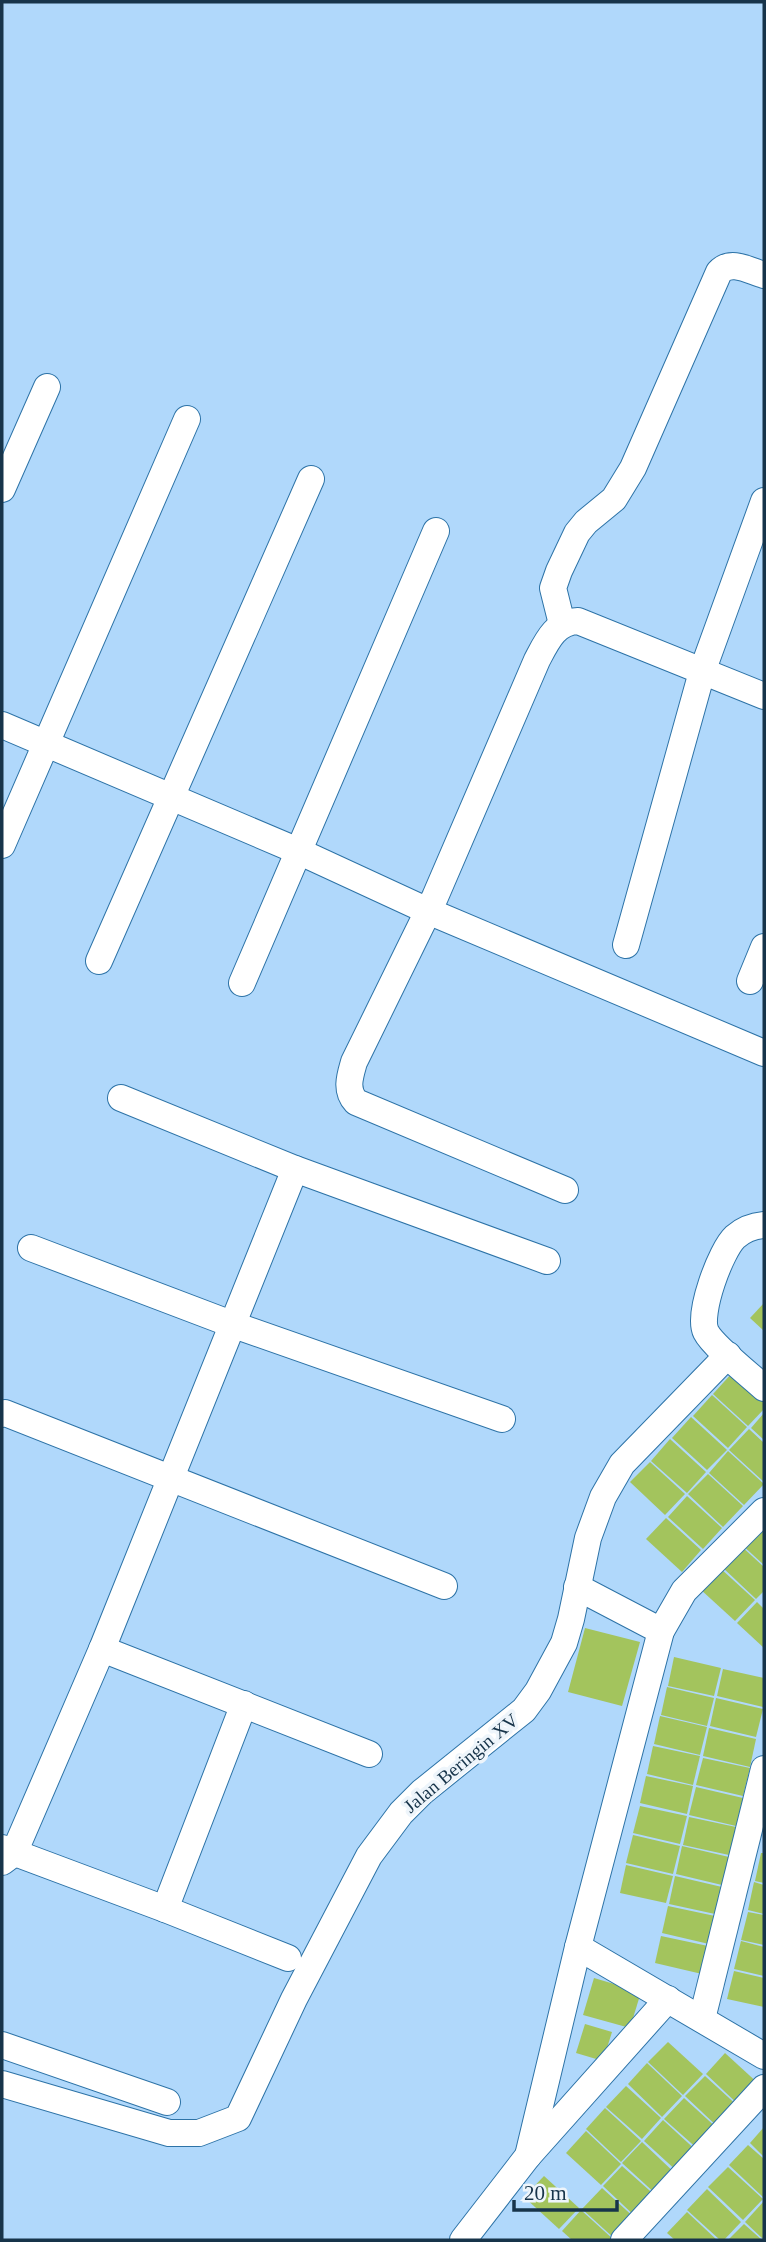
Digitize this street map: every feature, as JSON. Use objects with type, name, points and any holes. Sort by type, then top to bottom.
[{"type":"street","points":[[562,624],[553,588],[565,558],[577,533],[614,499],[633,468],[719,272],[732,265],[764,275]]},
{"type":"street","points":[[2,489],[47,387]]},
{"type":"street","points":[[2,845],[187,419]]},
{"type":"street","points":[[99,961],[311,479]]},
{"type":"street","points":[[626,945],[702,673],[764,501]]},
{"type":"street","points":[[242,983],[436,531]]},
{"type":"street","points":[[565,1190],[356,1102],[351,1096],[349,1083],[354,1062],[428,911],[537,660],[547,640],[562,624],[578,621],[764,696]]},
{"type":"street","points":[[2,725],[298,851],[428,911],[764,1053]]},
{"type":"street","points":[[750,981],[764,947]]},
{"type":"street","points":[[121,1098],[295,1169],[547,1261]]},
{"type":"street","points":[[288,1958],[165,1909],[6,1855],[103,1649],[295,1169]]},
{"type":"street","points":[[764,1225],[747,1229],[734,1237],[727,1246],[705,1302],[703,1321],[711,1340],[764,1388]]},
{"type":"street","points":[[31,1248],[234,1325],[502,1419]]},
{"type":"street","name":"Jalan Beringin XV","points":[[2,2084],[169,2133],[199,2133],[238,2118],[294,1999],[369,1856],[401,1813],[422,1792],[524,1710],[550,1671],[564,1643],[588,1538],[603,1497],[622,1464],[728,1355]]},
{"type":"street","points":[[2,1414],[444,1587]]},
{"type":"street","points":[[528,2156],[578,1947],[661,1630],[684,1591],[764,1510]]},
{"type":"street","points":[[577,1587],[661,1630]]},
{"type":"street","points":[[103,1649],[369,1754]]},
{"type":"street","points":[[165,1909],[244,1704]]},
{"type":"street","points":[[702,2019],[764,1769]]},
{"type":"street","points":[[578,1947],[764,2056]]},
{"type":"street","points":[[463,2240],[528,2156],[668,1999]]},
{"type":"street","points":[[2,2045],[167,2102]]},
{"type":"street","points":[[624,2240],[764,2088]]},
{"type":"building","points":[[764,1303],[764,1331],[750,1318]]},
{"type":"building","points":[[733,1372],[764,1402],[764,1409],[748,1426],[713,1394]]},
{"type":"building","points":[[712,1395],[747,1427],[728,1448],[693,1416]]},
{"type":"building","points":[[764,1413],[764,1440],[751,1428]]},
{"type":"building","points":[[691,1417],[727,1450],[707,1470],[672,1438]]},
{"type":"building","points":[[749,1429],[764,1443],[764,1482],[729,1450]]},
{"type":"building","points":[[670,1439],[706,1472],[687,1493],[651,1461]]},
{"type":"building","points":[[728,1451],[764,1484],[744,1505],[709,1473]]},
{"type":"building","points":[[650,1462],[685,1494],[665,1515],[630,1482]]},
{"type":"building","points":[[708,1474],[743,1506],[723,1527],[688,1494]]},
{"type":"building","points":[[687,1496],[722,1528],[703,1549],[668,1517]]},
{"type":"building","points":[[666,1518],[701,1550],[682,1572],[646,1539]]},
{"type":"building","points":[[764,1527],[764,1565],[741,1544]]},
{"type":"building","points":[[740,1545],[764,1567],[764,1591],[756,1599],[721,1566]]},
{"type":"building","points":[[720,1568],[755,1600],[735,1621],[700,1589]]},
{"type":"building","points":[[757,1602],[764,1609],[764,1648],[737,1623]]},
{"type":"building","points":[[585,1628],[640,1642],[622,1706],[568,1692]]},
{"type":"building","points":[[674,1657],[721,1668],[714,1696],[668,1686]]},
{"type":"building","points":[[723,1669],[764,1678],[763,1707],[717,1696]]},
{"type":"building","points":[[667,1687],[714,1698],[707,1726],[661,1715]]},
{"type":"building","points":[[716,1698],[763,1709],[756,1737],[710,1726]]},
{"type":"building","points":[[660,1716],[707,1727],[700,1755],[654,1744]]},
{"type":"building","points":[[709,1728],[756,1739],[750,1767],[703,1756]]},
{"type":"building","points":[[653,1746],[700,1756],[693,1785],[647,1774]]},
{"type":"building","points":[[703,1758],[750,1768],[743,1796],[696,1785]]},
{"type":"building","points":[[646,1776],[693,1786],[687,1814],[640,1803]]},
{"type":"building","points":[[696,1787],[743,1798],[736,1826],[689,1815]]},
{"type":"building","points":[[640,1806],[687,1816],[680,1844],[633,1833]]},
{"type":"building","points":[[689,1817],[736,1827],[729,1855],[683,1845]]},
{"type":"building","points":[[633,1835],[680,1846],[673,1874],[626,1863]]},
{"type":"building","points":[[682,1846],[729,1857],[722,1885],[676,1874]]},
{"type":"building","points":[[761,1853],[764,1853],[764,1883],[755,1881]]},
{"type":"building","points":[[626,1865],[673,1876],[666,1903],[620,1893]]},
{"type":"building","points":[[675,1876],[722,1887],[715,1914],[669,1904]]},
{"type":"building","points":[[754,1882],[764,1885],[764,1914],[748,1910]]},
{"type":"building","points":[[668,1906],[715,1916],[709,1944],[662,1933]]},
{"type":"building","points":[[748,1912],[764,1915],[764,1945],[741,1940]]},
{"type":"building","points":[[661,1936],[708,1946],[702,1974],[655,1963]]},
{"type":"building","points":[[741,1941],[764,1947],[764,1976],[734,1969]]},
{"type":"building","points":[[734,1971],[764,1978],[764,2007],[727,1999]]},
{"type":"building","points":[[594,1978],[641,1992],[630,2028],[583,2015]]},
{"type":"building","points":[[585,2024],[612,2032],[603,2061],[576,2053]]},
{"type":"building","points":[[668,2042],[703,2074],[683,2095],[648,2062]]},
{"type":"building","points":[[725,2053],[761,2086],[741,2107],[706,2074]]},
{"type":"building","points":[[647,2063],[682,2096],[662,2117],[628,2084]]},
{"type":"building","points":[[705,2076],[740,2108],[720,2129],[685,2096]]},
{"type":"building","points":[[626,2086],[661,2118],[642,2139],[606,2107]]},
{"type":"building","points":[[684,2098],[719,2130],[700,2151],[664,2119]]},
{"type":"building","points":[[605,2108],[641,2141],[621,2162],[586,2129]]},
{"type":"building","points":[[663,2120],[699,2153],[679,2173],[644,2141]]},
{"type":"building","points":[[764,2127],[764,2157],[750,2143]]},
{"type":"building","points":[[586,2131],[621,2164],[601,2185],[566,2153]]},
{"type":"building","points":[[642,2142],[677,2175],[658,2196],[622,2163]]},
{"type":"building","points":[[748,2145],[764,2159],[764,2198],[729,2165]]},
{"type":"building","points":[[622,2166],[658,2198],[638,2219],[603,2186]]},
{"type":"building","points":[[728,2167],[763,2199],[743,2220],[708,2187]]},
{"type":"building","points":[[544,2176],[579,2208],[559,2229],[524,2197]]},
{"type":"building","points":[[602,2188],[637,2220],[616,2240],[582,2209]]},
{"type":"building","points":[[707,2189],[741,2222],[724,2240],[720,2240],[687,2210]]},
{"type":"building","points":[[764,2201],[764,2240],[745,2222]]},
{"type":"building","points":[[581,2210],[614,2240],[572,2240],[562,2231]]},
{"type":"building","points":[[687,2212],[717,2240],[675,2240],[667,2233]]},
{"type":"building","points":[[744,2224],[762,2240],[728,2240]]}]
